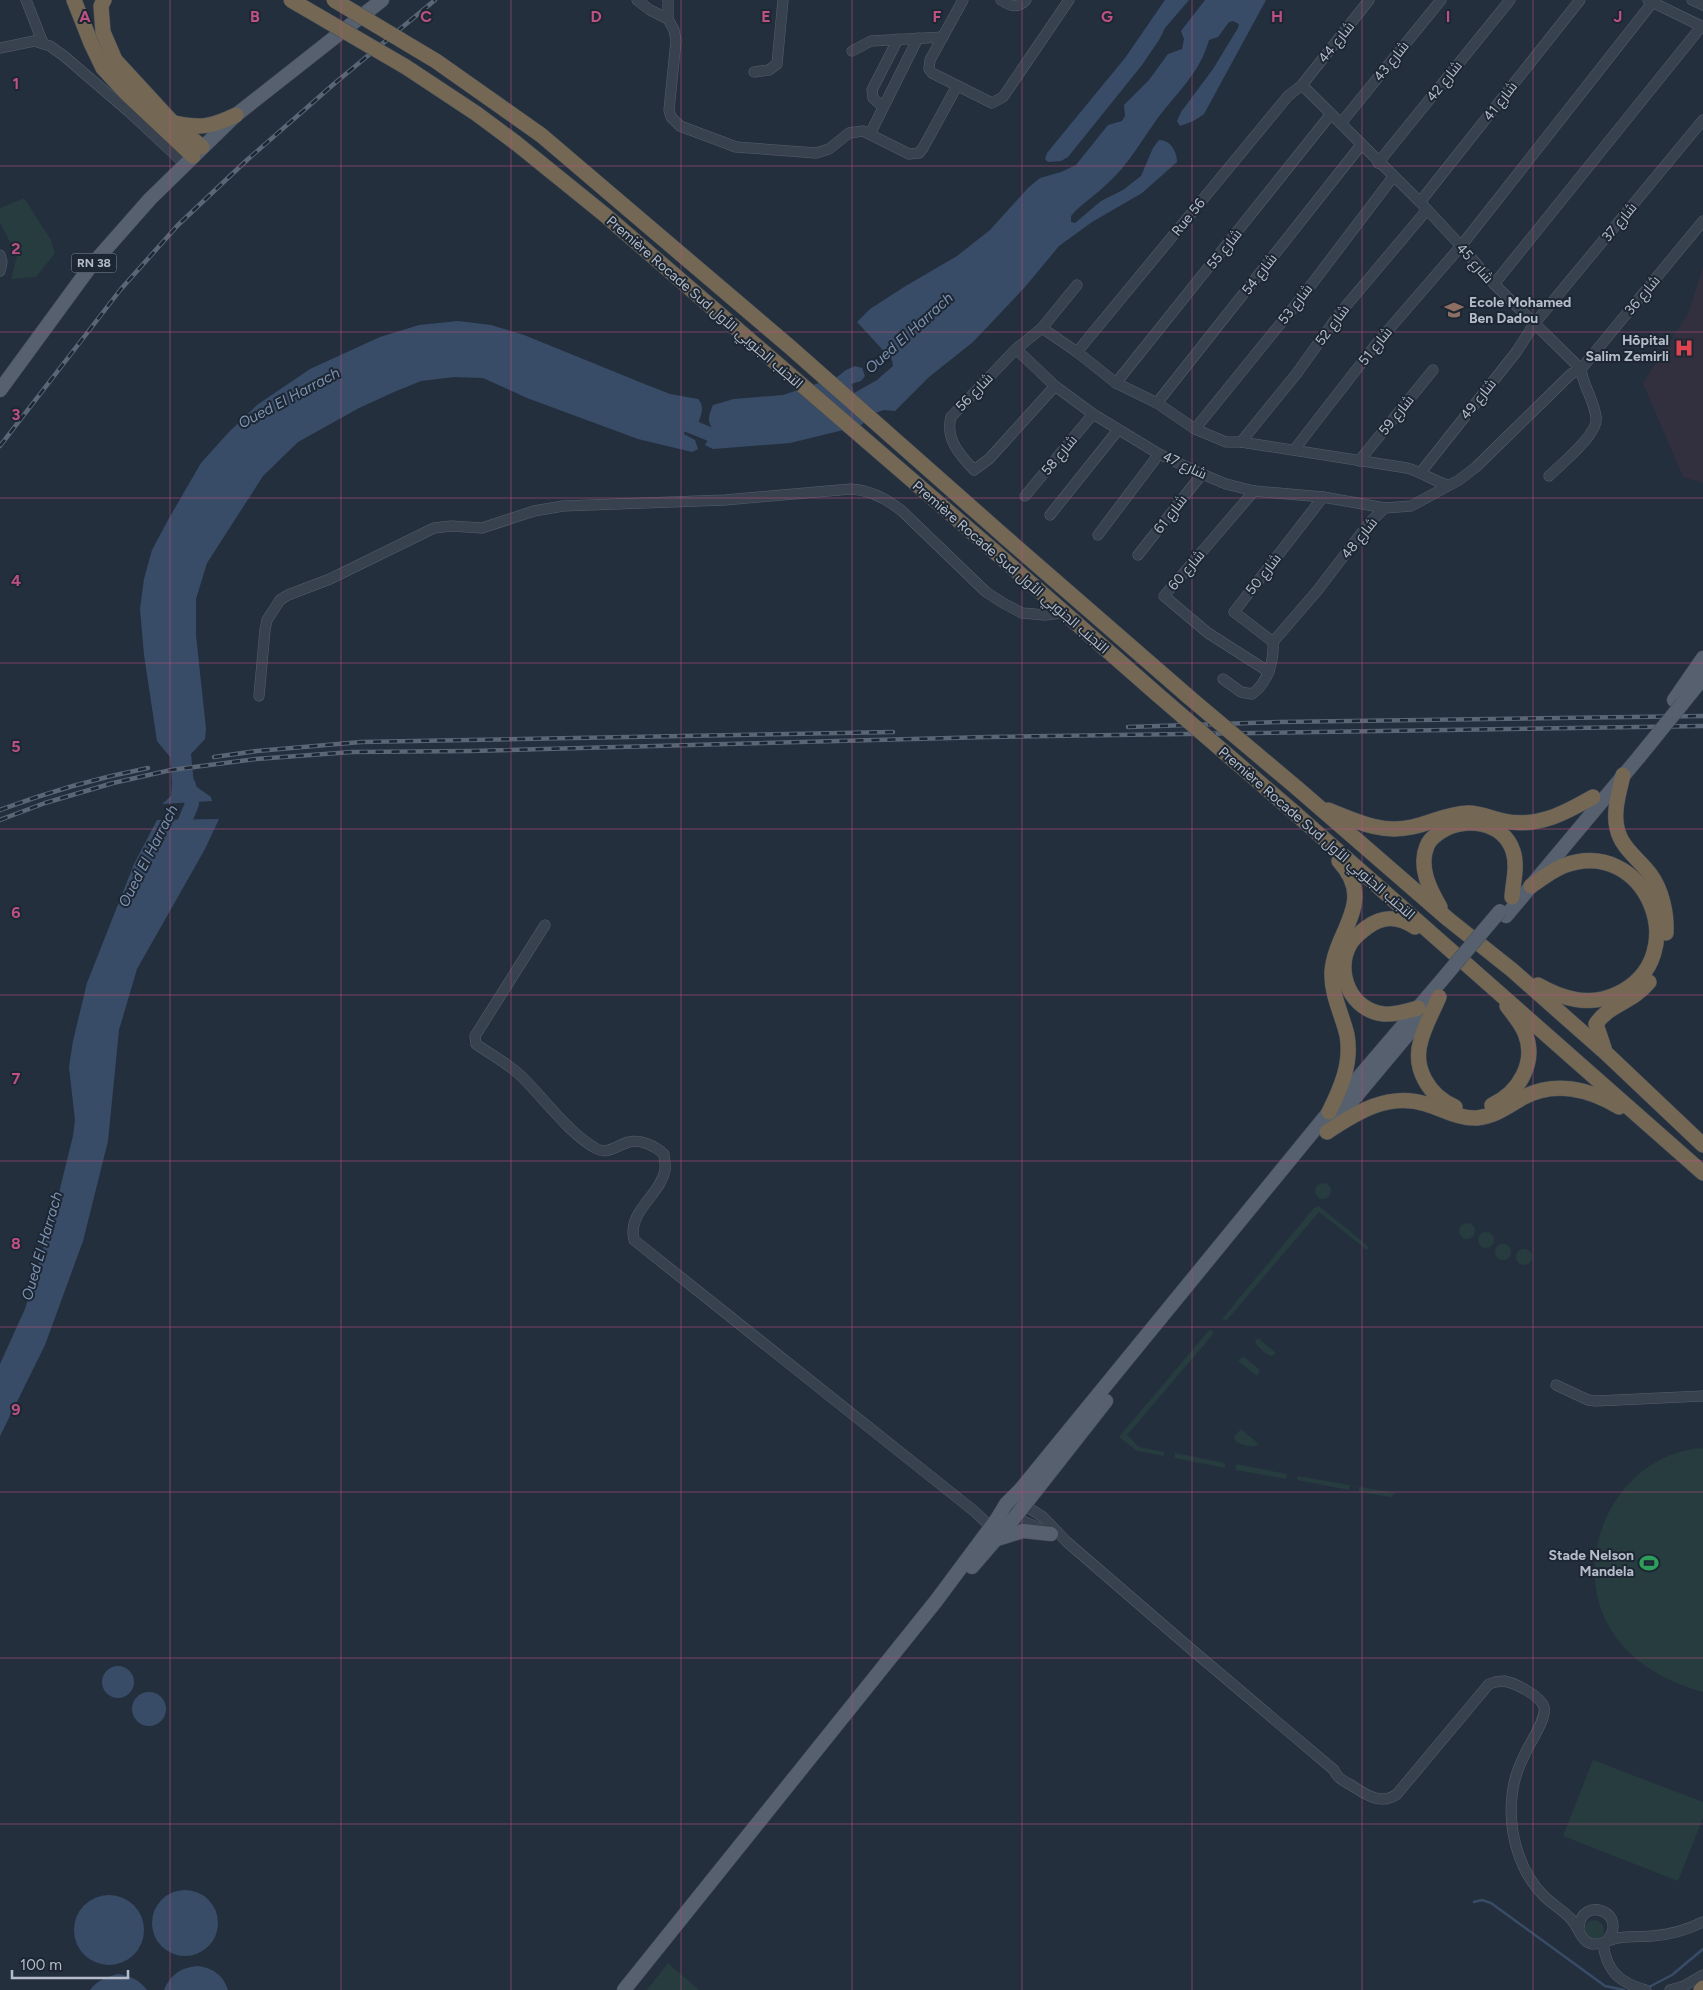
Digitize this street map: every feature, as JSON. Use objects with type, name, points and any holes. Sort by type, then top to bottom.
[{"type":"highway","points":[[74,0],[90,43],[103,68],[126,93],[193,156]]},
{"type":"highway","points":[[104,0],[101,6],[103,32],[115,60],[173,123],[193,156]]},
{"type":"highway","name":"Première Rocade Sud التجنب الجنوبي الأول","points":[[291,0],[406,67],[477,114],[605,215],[1296,814],[1703,1173]]},
{"type":"highway","name":"Première Rocade Sud التجنب الجنوبي الأول","points":[[334,0],[436,61],[541,135],[783,341],[1190,698],[1448,919],[1512,970],[1607,1054],[1703,1145]]},
{"type":"highway","points":[[173,123],[194,127],[216,125],[236,115]]},
{"type":"highway","points":[[1607,1054],[1601,1042],[1596,1024],[1606,1012],[1641,993],[1650,981],[1664,950],[1666,930],[1665,912],[1652,876],[1627,849],[1617,830],[1616,806],[1623,775]]},
{"type":"highway","points":[[1318,807],[1369,827],[1385,830],[1412,827],[1437,818],[1469,812],[1504,821],[1530,823],[1544,821],[1562,815],[1593,797]]},
{"type":"highway","points":[[1296,814],[1344,867],[1354,885],[1353,913],[1333,968],[1334,992],[1346,1034],[1348,1051],[1343,1082],[1329,1112]]},
{"type":"highway","points":[[1448,919],[1427,881],[1424,858],[1427,845],[1432,837],[1453,824],[1468,822],[1484,824],[1494,828],[1506,837],[1513,850],[1516,863],[1512,897]]},
{"type":"highway","points":[[1512,970],[1556,994],[1573,1000],[1594,1001],[1614,996],[1634,985],[1646,972],[1655,951],[1657,929],[1655,914],[1650,900],[1643,888],[1625,872],[1601,863],[1577,863],[1564,866],[1552,872],[1531,886]]},
{"type":"highway","points":[[1418,1008],[1384,1014],[1372,1011],[1361,1004],[1352,996],[1347,986],[1345,955],[1357,935],[1383,919],[1393,918],[1404,921],[1436,939]]},
{"type":"highway","points":[[1443,988],[1419,1047],[1419,1063],[1423,1076],[1433,1092],[1448,1104],[1468,1109],[1483,1108],[1498,1102],[1514,1089],[1525,1071],[1528,1043],[1524,1030],[1495,988]]},
{"type":"highway","points":[[1327,1132],[1354,1114],[1371,1106],[1399,1099],[1410,1099],[1461,1116],[1477,1118],[1497,1113],[1531,1093],[1560,1088],[1584,1090],[1598,1095],[1647,1123]]},
{"type":"main road","name":"RN 38","points":[[0,390],[90,268],[150,199],[236,115],[382,0]]},
{"type":"main road","points":[[1678,702],[1703,658]]},
{"type":"main road","points":[[1503,913],[1512,897],[1593,797],[1635,754],[1678,702],[1703,678]]},
{"type":"main road","points":[[633,1990],[1014,1507],[1281,1183],[1381,1069],[1503,913],[1531,886],[1623,775],[1635,754]]},
{"type":"main road","points":[[1014,1507],[1021,1489],[1329,1112],[1418,1008],[1443,988]]},
{"type":"main road","points":[[624,1990],[930,1608],[993,1534],[1023,1531],[1051,1534]]},
{"type":"street","points":[[26,0],[43,42]]},
{"type":"street","points":[[637,0],[650,10],[668,19]]},
{"type":"street","points":[[668,0],[668,19],[674,30],[676,41],[671,117],[680,126],[736,147],[816,152],[829,149],[849,134],[858,131],[870,134],[909,154],[919,153],[957,86]]},
{"type":"street","points":[[754,72],[769,70],[777,64],[783,0]]},
{"type":"street","points":[[963,0],[929,63],[929,69],[932,73],[990,102],[1000,99],[1068,0]]},
{"type":"street","points":[[1001,0],[1014,6],[1021,5],[1026,0]]},
{"type":"street","name":"شارع 44","points":[[1302,85],[1369,0]]},
{"type":"street","name":"شارع 43","points":[[1341,123],[1441,0]]},
{"type":"street","name":"شارع 42","points":[[1378,162],[1510,0]]},
{"type":"street","name":"شارع 41","points":[[1420,202],[1580,0]]},
{"type":"street","points":[[1692,0],[1703,5]]},
{"type":"street","points":[[1494,284],[1702,27],[1650,1]]},
{"type":"street","name":"شارع 51","points":[[1294,450],[1377,343],[1461,246],[1650,1]]},
{"type":"street","points":[[852,51],[871,41],[943,37]]},
{"type":"street","points":[[870,134],[918,38]]},
{"type":"street","points":[[883,107],[873,98],[872,90],[898,39]]},
{"type":"street","points":[[0,48],[34,41],[43,42],[64,56],[128,111],[193,156]]},
{"type":"street","name":"شارع 45","points":[[1302,85],[1420,202],[1426,211],[1461,246],[1494,284],[1581,369]]},
{"type":"street","name":"Rue 56","points":[[1077,352],[1288,96],[1302,85]]},
{"type":"street","name":"شارع 55","points":[[1116,383],[1331,114]]},
{"type":"street","name":"شارع 37","points":[[1534,324],[1703,120]]},
{"type":"street","name":"شارع 54","points":[[1157,403],[1361,145]]},
{"type":"street","name":"شارع 53","points":[[1195,430],[1302,297],[1394,178]]},
{"type":"street","name":"شارع 52","points":[[1241,442],[1297,373],[1340,313],[1426,211]]},
{"type":"street","name":"شارع 36","points":[[1581,369],[1703,221]]},
{"type":"street","points":[[0,256],[2,262],[0,271]]},
{"type":"street","name":"شارع 56","points":[[1055,386],[989,459],[974,470],[954,447],[948,425],[951,417],[1016,349],[1042,328],[1077,285]]},
{"type":"street","name":"شارع 49","points":[[1421,472],[1517,350],[1534,324]]},
{"type":"street","points":[[1042,328],[1077,352],[1116,383],[1157,403],[1195,430],[1226,442],[1241,442],[1294,450],[1421,472],[1435,481],[1448,485]]},
{"type":"street","name":"شارع 47","points":[[1016,349],[1055,386],[1093,414],[1160,454],[1202,474],[1226,484],[1254,491],[1323,498],[1385,508]]},
{"type":"street","points":[[1548,476],[1585,441],[1596,426],[1596,416],[1582,379],[1581,369]]},
{"type":"street","name":"شارع 48","points":[[1272,642],[1316,591],[1368,523],[1385,508],[1411,506],[1423,501],[1476,468],[1570,374],[1581,369]]},
{"type":"street","name":"شارع 59","points":[[1359,461],[1433,370]]},
{"type":"street","name":"شارع 58","points":[[1025,496],[1093,414]]},
{"type":"street","points":[[1050,515],[1118,430]]},
{"type":"street","points":[[1098,535],[1160,454]]},
{"type":"street","name":"شارع 61","points":[[1138,555],[1202,474]]},
{"type":"street","points":[[260,696],[262,653],[267,620],[280,600],[288,594],[330,579],[434,528],[451,526],[482,528],[534,511],[563,506],[725,500],[851,489],[866,490],[892,503],[902,511],[943,548],[986,592],[1003,603],[1022,613],[1045,615],[1062,613]]},
{"type":"street","name":"شارع 60","points":[[1254,491],[1164,596],[1208,633],[1269,672]]},
{"type":"street","name":"شارع 50","points":[[1272,642],[1234,612],[1323,498]]},
{"type":"street","points":[[1223,679],[1241,692],[1252,694],[1259,689],[1269,672],[1274,654],[1272,642]]},
{"type":"street","points":[[545,925],[475,1036],[476,1044],[519,1074],[585,1142],[600,1151],[614,1149],[630,1141],[656,1147],[664,1154],[665,1168],[662,1178],[636,1217],[632,1230],[634,1240],[974,1511],[993,1534]]},
{"type":"street","points":[[1556,1385],[1584,1398],[1596,1401],[1703,1396]]},
{"type":"street","points":[[1014,1507],[1051,1534],[1067,1542]]},
{"type":"street","points":[[1014,1507],[1043,1517],[1067,1542],[1191,1649],[1334,1770],[1341,1771],[1374,1798],[1389,1799],[1397,1794],[1490,1684],[1498,1681],[1507,1682],[1535,1695],[1544,1707],[1544,1717],[1518,1769],[1512,1795],[1510,1819],[1517,1850],[1526,1871],[1546,1898],[1564,1912],[1579,1928],[1583,1938],[1601,1942],[1631,1936],[1667,1934],[1703,1922]]},
{"type":"street","points":[[1564,1912],[1577,1916],[1592,1910],[1600,1910],[1610,1916],[1617,1930],[1631,1936]]},
{"type":"street","points":[[1579,1928],[1583,1915]]},
{"type":"street","points":[[1601,1942],[1613,1930],[1613,1925]]},
{"type":"street","points":[[1601,1942],[1605,1961],[1610,1970],[1635,1988]]},
{"type":"street","points":[[1670,1990],[1684,1986],[1703,1976]]},
{"type":"shaded area","name":"Hôpital Salim Zemirli","points":[[1703,267],[1703,483],[1683,477],[1643,383],[1688,314]]},
{"type":"green space","points":[[24,198],[51,240],[55,253],[36,277],[11,279],[17,256],[0,222],[0,208]]},
{"type":"green space","points":[[1323,1183],[1331,1191],[1323,1199],[1315,1191]]},
{"type":"green space","points":[[1319,1206],[1369,1247],[1367,1250],[1319,1212],[1227,1320],[1222,1319],[1314,1208]]},
{"type":"green space","points":[[1464,1223],[1470,1223],[1475,1228],[1473,1237],[1464,1239],[1459,1234],[1459,1228]]},
{"type":"green space","points":[[1483,1232],[1489,1232],[1494,1237],[1492,1246],[1483,1248],[1478,1243],[1478,1237]]},
{"type":"green space","points":[[1503,1244],[1509,1246],[1511,1252],[1509,1258],[1503,1260],[1497,1258],[1495,1252],[1497,1246]]},
{"type":"green space","points":[[1521,1249],[1527,1249],[1532,1254],[1530,1263],[1521,1265],[1516,1260],[1516,1254]]},
{"type":"green space","points":[[1210,1329],[1214,1333],[1127,1435],[1139,1447],[1164,1452],[1164,1456],[1137,1451],[1119,1437]]},
{"type":"green space","points":[[1258,1338],[1276,1353],[1273,1356],[1262,1351],[1255,1342]]},
{"type":"green space","points":[[1242,1357],[1259,1369],[1257,1376],[1238,1361]]},
{"type":"green space","points":[[1241,1429],[1259,1444],[1251,1446],[1236,1442],[1234,1437]]},
{"type":"green space","name":"Stade Nelson Mandela","points":[[1703,1448],[1703,1692],[1665,1678],[1653,1671],[1641,1663],[1621,1644],[1613,1633],[1600,1605],[1595,1574],[1597,1544],[1607,1515],[1624,1490],[1645,1469],[1672,1454]]},
{"type":"green space","points":[[1175,1453],[1225,1463],[1225,1468],[1175,1458]]},
{"type":"green space","points":[[1236,1464],[1287,1474],[1286,1479],[1236,1470]]},
{"type":"green space","points":[[1298,1476],[1395,1493],[1391,1497],[1359,1492],[1359,1487],[1349,1486],[1349,1490],[1297,1480]]},
{"type":"green space","points":[[1593,1760],[1703,1802],[1703,1818],[1678,1881],[1563,1836]]},
{"type":"green space","points":[[1594,1920],[1601,1923],[1604,1930],[1601,1937],[1594,1940],[1587,1937],[1584,1930],[1587,1923]]},
{"type":"green space","points":[[668,1963],[699,1990],[647,1990]]},
{"type":"water","points":[[1165,0],[1189,0],[1165,28],[1142,65],[1068,157],[1061,161],[1048,162],[1045,159],[1047,153],[1125,58]]},
{"type":"water","points":[[1205,0],[1266,0],[1204,114],[1180,126],[1177,121],[1181,112],[1213,69],[1238,28],[1239,24],[1233,21],[1229,22],[1218,37],[1209,40],[1193,74],[1155,122],[1127,162],[1108,183],[1075,211],[1071,216],[1071,222],[1075,223],[1101,201],[1123,190],[1141,176],[1153,148],[1159,140],[1170,144],[1176,154],[1177,162],[1142,193],[1092,222],[1059,246],[1025,287],[973,342],[929,377],[895,411],[884,410],[875,413],[860,426],[790,443],[713,449],[705,445],[714,430],[709,421],[713,405],[734,399],[783,395],[837,377],[855,366],[862,368],[865,376],[861,381],[851,384],[854,393],[877,380],[893,366],[892,360],[857,322],[870,309],[957,256],[990,230],[1028,188],[1040,178],[1076,165],[1108,125],[1122,121],[1125,116],[1124,105],[1149,80],[1168,54],[1182,49],[1184,39],[1181,31]]},
{"type":"water","points":[[458,321],[491,325],[524,335],[670,394],[698,399],[702,406],[699,421],[696,428],[686,425],[684,434],[695,440],[698,449],[692,452],[638,439],[527,398],[483,378],[454,377],[421,381],[394,392],[359,408],[298,442],[263,476],[207,563],[196,599],[196,635],[206,729],[205,739],[191,754],[194,785],[211,797],[212,801],[162,804],[171,796],[170,757],[157,741],[144,655],[140,609],[144,579],[152,550],[201,463],[257,405],[310,369],[380,337],[419,325]]},
{"type":"water","points":[[219,819],[205,849],[137,969],[119,1030],[108,1141],[83,1241],[45,1345],[0,1436],[0,1364],[25,1309],[54,1213],[73,1136],[75,1120],[69,1067],[73,1041],[87,983],[134,864],[157,820]]},
{"type":"water","points":[[118,1666],[124,1667],[129,1671],[133,1676],[133,1688],[129,1693],[124,1697],[118,1698],[112,1697],[107,1693],[103,1688],[102,1682],[103,1676],[107,1671],[112,1667]]},
{"type":"water","points":[[149,1692],[161,1697],[166,1709],[161,1721],[149,1726],[137,1721],[132,1709],[137,1697]]},
{"type":"water","points":[[185,1890],[197,1893],[208,1900],[215,1911],[218,1923],[215,1935],[208,1946],[197,1953],[185,1956],[173,1953],[162,1946],[155,1935],[152,1923],[155,1911],[162,1900],[173,1893]]},
{"type":"water","points":[[102,1895],[116,1895],[129,1901],[138,1910],[144,1923],[142,1943],[134,1955],[116,1965],[102,1965],[89,1959],[80,1950],[74,1937],[74,1923],[80,1910],[89,1901]]},
{"type":"water","points":[[198,1966],[208,1968],[217,1973],[228,1990],[164,1990],[177,1972]]},
{"type":"water","points":[[118,1974],[134,1979],[147,1990],[90,1990],[102,1979]]},
{"type":"waterway","name":"Oued El Harrach","points":[[670,418],[712,435],[730,437]]},
{"type":"waterway","name":"Oued El Harrach","points":[[179,835],[192,804],[189,785]]},
{"type":"waterway","points":[[1474,1902],[1482,1900],[1491,1903],[1605,1986],[1624,1990]]},
{"type":"waterway","points":[[1647,1988],[1672,1975],[1703,1949]]},
{"type":"railway","points":[[0,446],[121,289],[178,225],[247,160],[335,83],[435,0]]},
{"type":"railway","points":[[1128,727],[1279,722],[1703,716]]},
{"type":"railway","points":[[0,820],[45,803],[113,783],[171,770],[256,759],[352,752],[471,751],[988,737],[1703,726]]},
{"type":"railway","points":[[214,757],[257,751],[361,742],[893,732]]},
{"type":"railway","points":[[0,810],[73,786],[148,768]]},
{"type":"place","name":"Ecole Mohamed Ben Dadou","points":[[1454,310]]},
{"type":"place","name":"Hôpital Salim Zemirli","points":[[1684,348]]},
{"type":"place","name":"Stade Nelson Mandela","points":[[1649,1563]]}]
